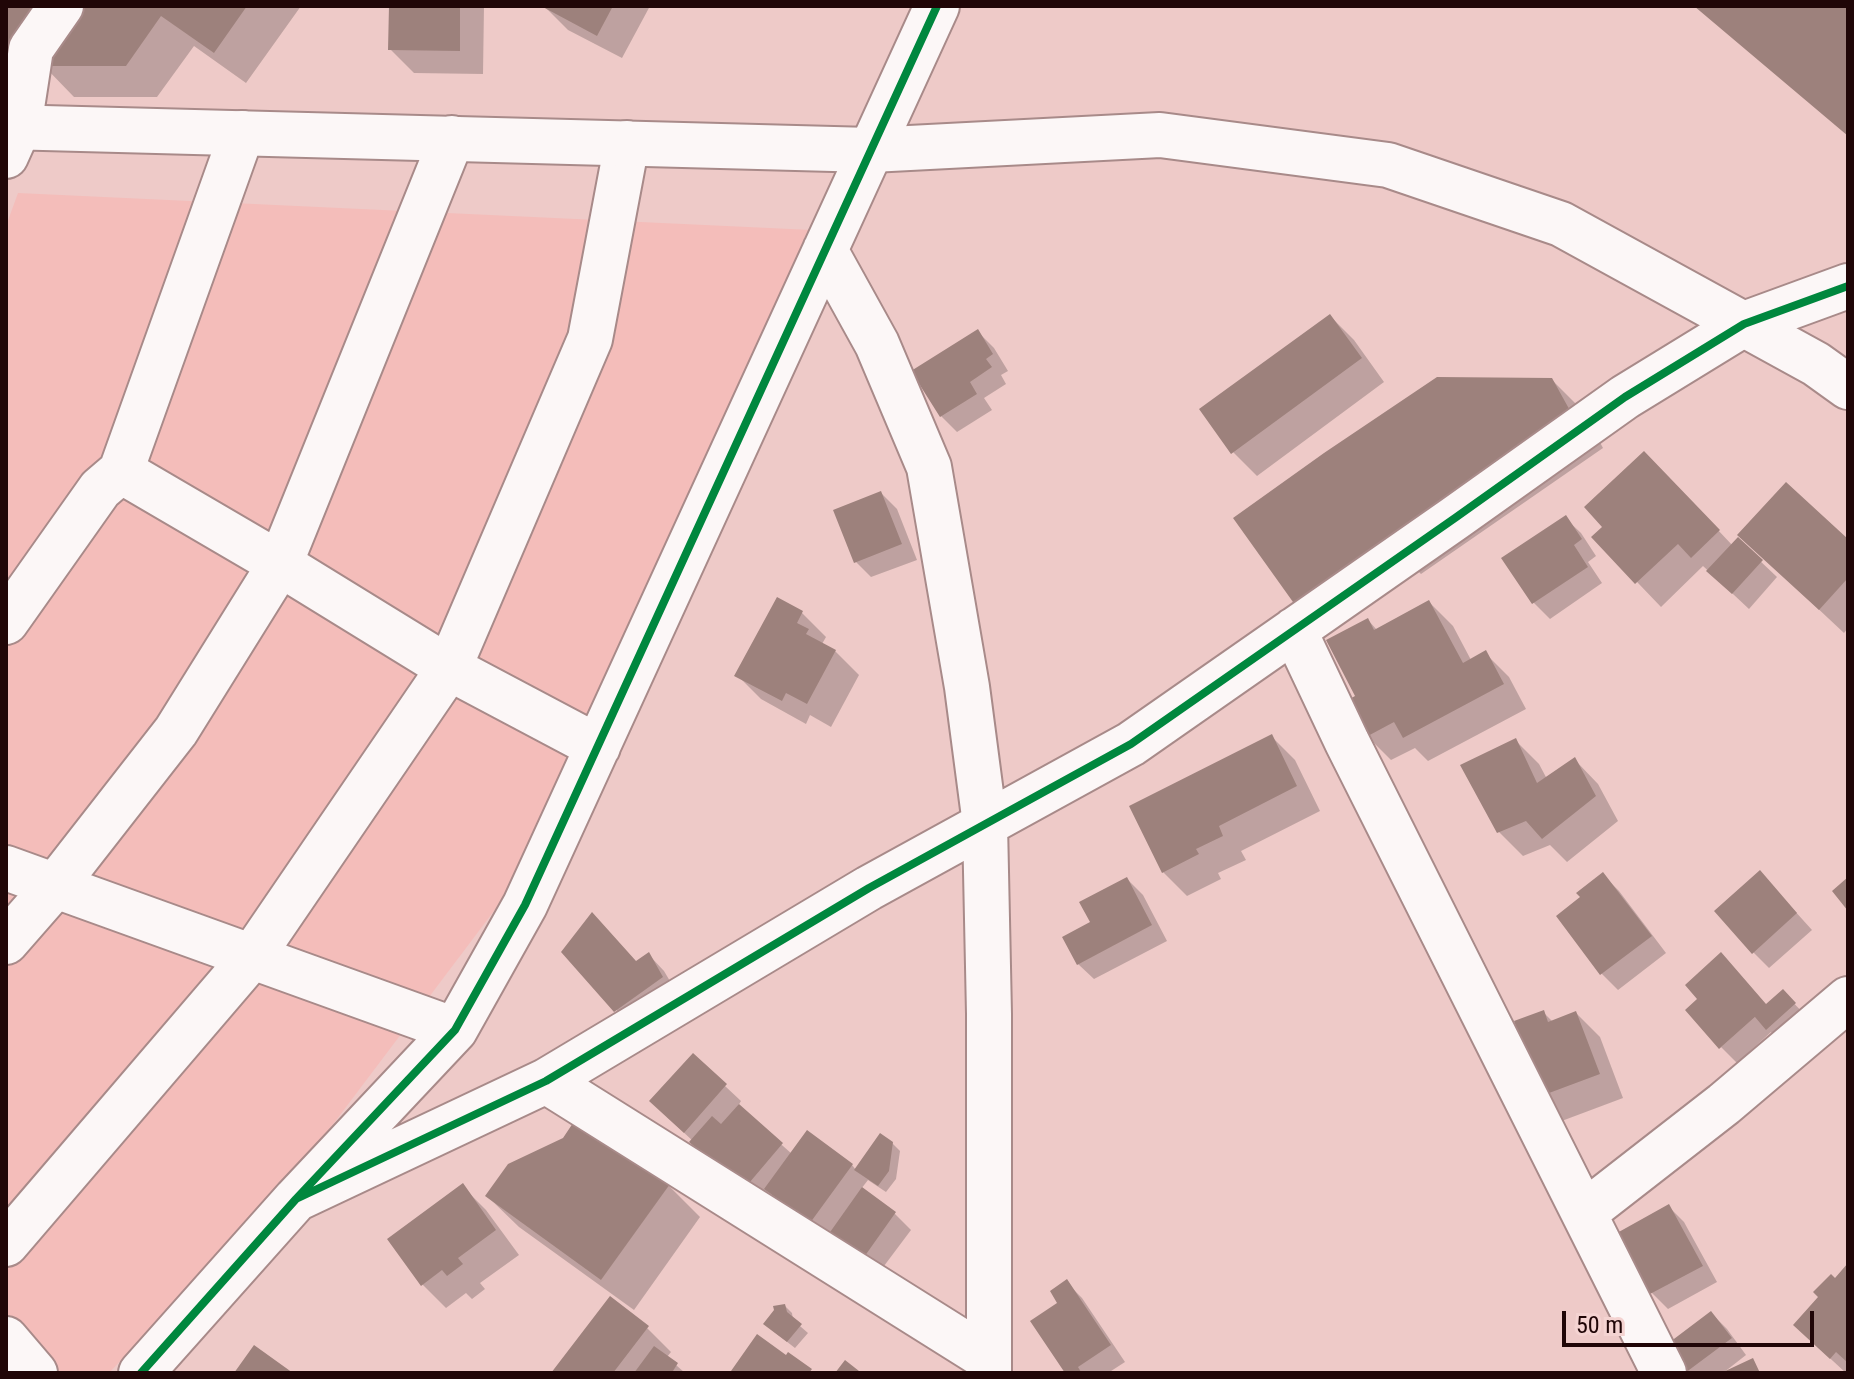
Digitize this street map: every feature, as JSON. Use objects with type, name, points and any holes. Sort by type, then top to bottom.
[{"type":"street","points":[[61,6],[31,49],[10,137],[242,133],[871,150],[1160,135],[1388,165],[1561,224],[1816,364],[1848,387]]},
{"type":"street","points":[[141,1373],[296,1199],[455,1030],[525,905],[937,6]]},
{"type":"street","points":[[6,622],[100,489],[121,471],[242,133]]},
{"type":"street","points":[[6,942],[55,886],[176,731],[280,564],[452,138]]},
{"type":"street","points":[[6,1244],[251,958],[449,668],[590,339],[627,143]]},
{"type":"street","points":[[825,250],[877,344],[929,467],[967,687],[985,824],[989,1014],[989,1366]]},
{"type":"street","points":[[296,1199],[546,1081],[869,888],[1131,744],[1625,397],[1744,324],[1848,286]]},
{"type":"street","points":[[121,471],[449,668],[598,747]]},
{"type":"street","points":[[1294,630],[1347,742],[1664,1373]]},
{"type":"street","points":[[6,868],[455,1030]]},
{"type":"street","points":[[1584,1213],[1724,1104],[1848,999]]},
{"type":"street","points":[[546,1081],[989,1366]]},
{"type":"street","points":[[6,1339],[35,1373]]},
{"type":"shaded area","points":[[18,193],[812,230],[506,895],[297,1172],[109,1373],[6,1373],[6,226]]},
{"type":"building","points":[[6,6],[42,6],[16,44],[6,43]]},
{"type":"building","points":[[71,6],[247,6],[214,53],[161,16],[126,66],[41,66]]},
{"type":"building","points":[[389,6],[460,6],[460,51],[388,50]]},
{"type":"building","points":[[541,6],[613,6],[597,36]]},
{"type":"building","points":[[1694,6],[1848,6],[1848,136]]},
{"type":"building","points":[[1330,314],[1362,358],[1231,454],[1199,409]]},
{"type":"building","points":[[978,329],[993,354],[986,359],[992,367],[970,382],[977,394],[940,417],[911,371]]},
{"type":"building","points":[[1437,377],[1552,378],[1573,416],[1298,609],[1233,518]]},
{"type":"building","points":[[1644,451],[1720,530],[1691,558],[1678,544],[1635,584],[1591,537],[1602,527],[1584,507]]},
{"type":"building","points":[[1786,482],[1848,539],[1848,578],[1819,610],[1737,535]]},
{"type":"building","points":[[881,491],[902,544],[854,563],[833,510]]},
{"type":"building","points":[[1566,515],[1582,539],[1574,545],[1588,567],[1532,604],[1501,558]]},
{"type":"building","points":[[1738,537],[1763,560],[1732,594],[1706,571]]},
{"type":"building","points":[[777,597],[803,611],[797,623],[809,629],[806,634],[836,650],[807,704],[786,693],[782,701],[734,676]]},
{"type":"building","points":[[1429,600],[1463,663],[1486,650],[1504,684],[1403,738],[1394,722],[1366,737],[1346,701],[1355,696],[1326,640],[1368,618],[1374,630]]},
{"type":"building","points":[[1272,734],[1297,786],[1219,826],[1223,836],[1196,849],[1199,854],[1162,873],[1129,806]]},
{"type":"building","points":[[1516,738],[1537,783],[1575,757],[1596,796],[1542,839],[1526,821],[1497,833],[1460,765]]},
{"type":"building","points":[[1760,870],[1797,913],[1752,954],[1714,911]]},
{"type":"building","points":[[1603,872],[1652,936],[1600,975],[1556,916],[1580,897],[1576,893]]},
{"type":"building","points":[[1127,877],[1152,925],[1077,965],[1062,937],[1090,922],[1079,902]]},
{"type":"building","points":[[1848,877],[1848,911],[1832,891]]},
{"type":"building","points":[[592,912],[636,961],[649,952],[663,977],[614,1012],[561,952]]},
{"type":"building","points":[[1721,952],[1766,1004],[1783,989],[1796,1003],[1766,1030],[1755,1017],[1719,1049],[1685,1010],[1697,999],[1685,985]]},
{"type":"building","points":[[1544,1010],[1548,1022],[1576,1011],[1600,1074],[1533,1099],[1511,1042],[1520,1038],[1514,1021]]},
{"type":"building","points":[[693,1053],[727,1084],[684,1133],[649,1101]]},
{"type":"building","points":[[739,1104],[783,1143],[744,1189],[689,1142],[712,1116],[721,1124]]},
{"type":"building","points":[[577,1117],[670,1184],[601,1280],[485,1196],[508,1164],[563,1138]]},
{"type":"building","points":[[807,1130],[853,1164],[810,1223],[764,1189]]},
{"type":"building","points":[[880,1133],[893,1142],[889,1171],[878,1186],[854,1170]]},
{"type":"building","points":[[463,1183],[496,1230],[458,1258],[463,1264],[447,1276],[442,1270],[421,1286],[387,1239]]},
{"type":"building","points":[[862,1187],[896,1212],[862,1260],[828,1235]]},
{"type":"building","points":[[1669,1204],[1703,1266],[1650,1294],[1617,1233]]},
{"type":"building","points":[[1848,1263],[1848,1363],[1836,1352],[1830,1359],[1793,1325],[1818,1297],[1813,1292],[1831,1274],[1835,1278]]},
{"type":"building","points":[[1067,1279],[1111,1345],[1078,1367],[1079,1373],[1065,1373],[1030,1321],[1057,1303],[1050,1291]]},
{"type":"building","points":[[610,1296],[649,1326],[613,1373],[551,1373]]},
{"type":"building","points":[[785,1304],[787,1312],[802,1324],[787,1342],[763,1324],[774,1310],[773,1306]]},
{"type":"building","points":[[1711,1311],[1732,1338],[1685,1373],[1662,1348]]},
{"type":"building","points":[[757,1334],[812,1369],[809,1373],[734,1373],[731,1371]]},
{"type":"building","points":[[254,1345],[293,1373],[234,1373]]},
{"type":"building","points":[[654,1346],[678,1363],[673,1371],[676,1373],[634,1373]]},
{"type":"building","points":[[1753,1358],[1760,1373],[1721,1373]]},
{"type":"building","points":[[845,1360],[859,1371],[858,1373],[835,1373]]},
{"type":"cycle path","points":[[141,1373],[296,1199],[455,1030],[525,905],[937,6]]},
{"type":"cycle path","points":[[296,1199],[546,1081],[869,888],[1131,744],[1625,397],[1744,324],[1848,286]]}]
